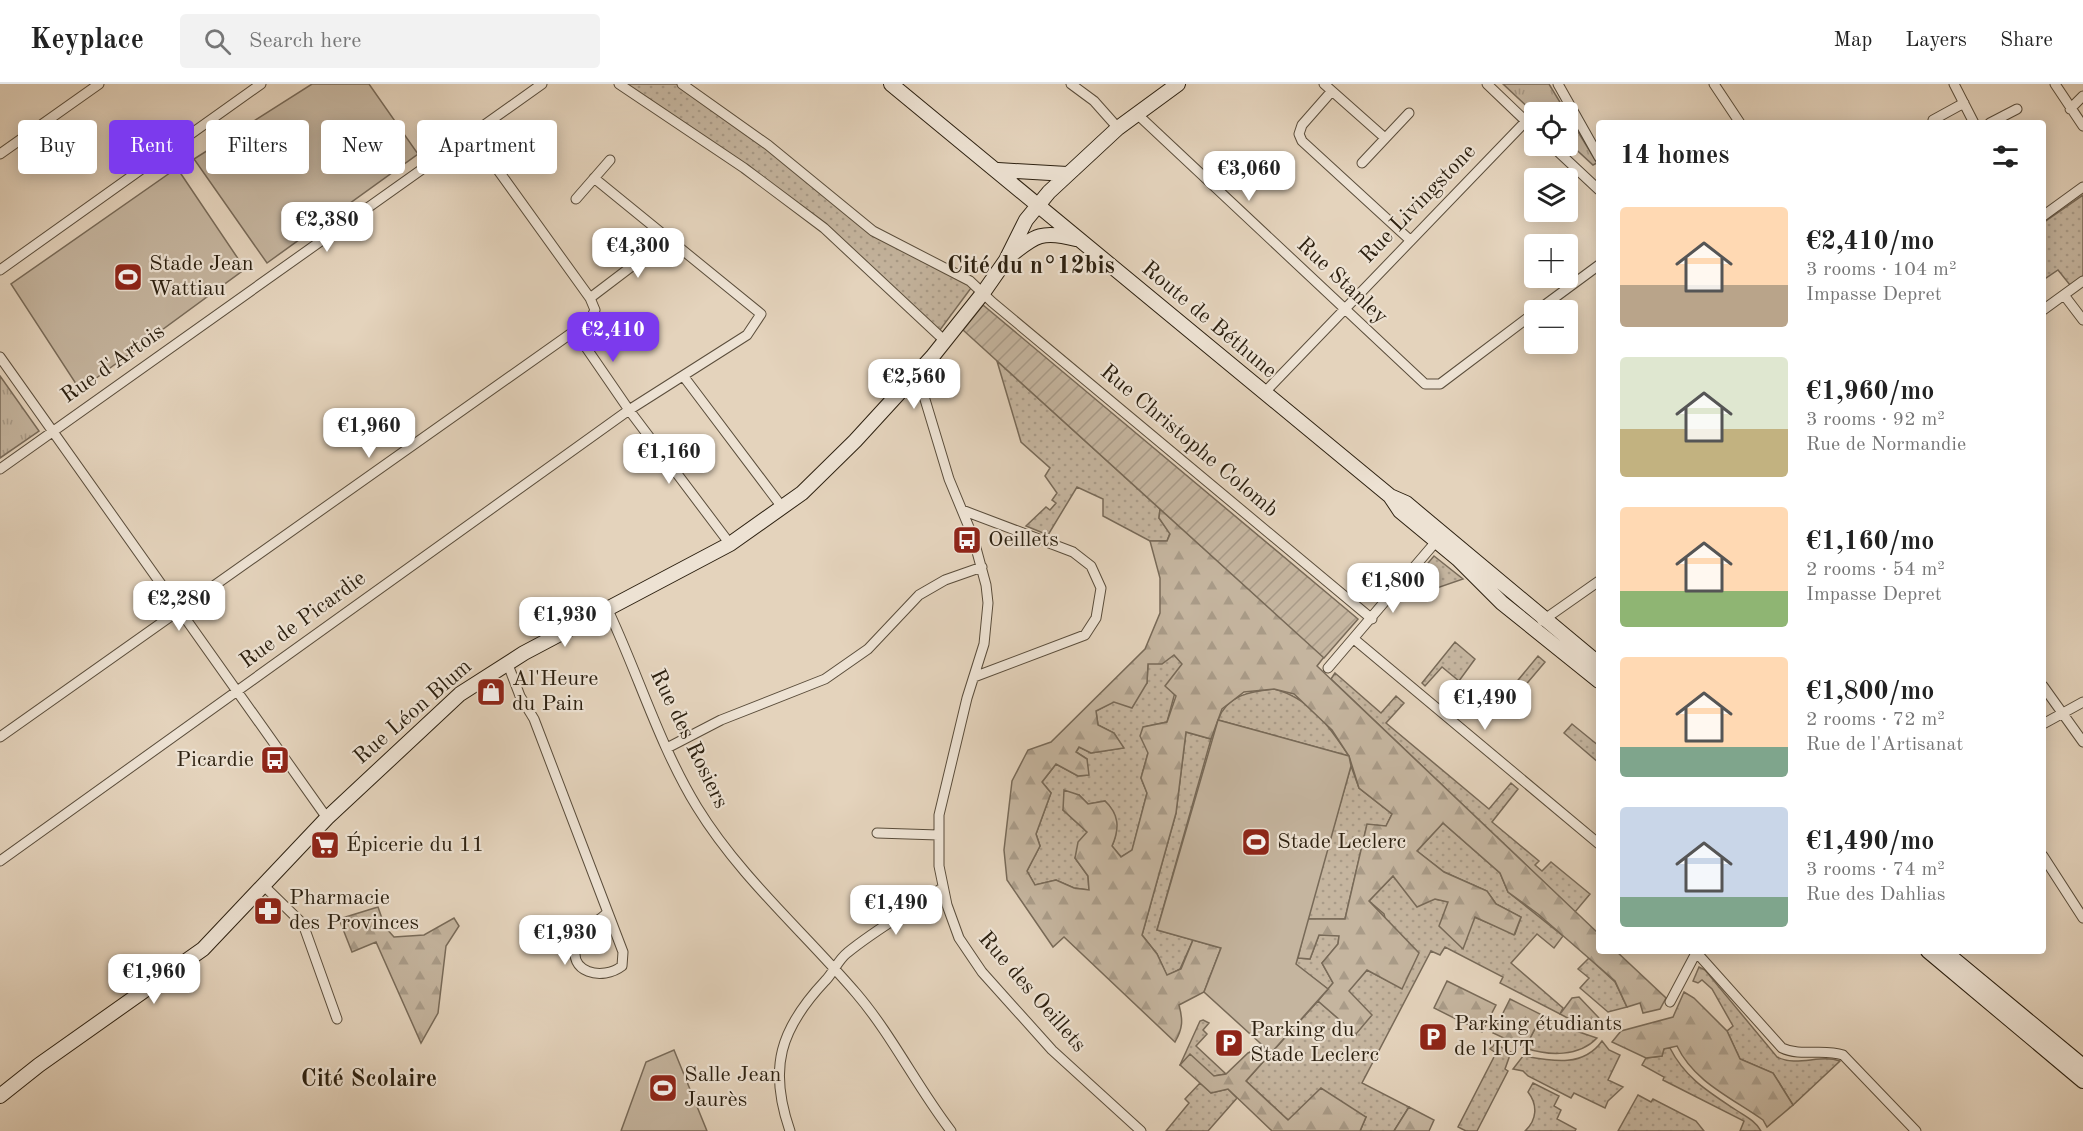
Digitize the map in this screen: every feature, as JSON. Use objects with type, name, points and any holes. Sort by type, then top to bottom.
[{"type":"street","points":[[0,154],[99,84]]},
{"type":"street","points":[[0,270],[261,84]]},
{"type":"street","name":"Rue d'Artois","points":[[492,120],[542,84]]},
{"type":"street","points":[[619,84],[744,168],[824,228],[945,341]]},
{"type":"street","name":"Rue Christophe Colomb","points":[[682,84],[768,145],[873,231],[970,281],[1372,619]]},
{"type":"street","name":"Route de Béthune","points":[[891,84],[1390,496],[1400,511],[1545,619],[1596,662]]},
{"type":"street","points":[[1071,84],[1094,101],[1118,128]]},
{"type":"street","name":"Rue Léon Blum","points":[[0,1096],[39,1065],[202,949],[327,818],[460,694],[507,663],[730,544],[802,493],[850,445],[945,341],[1006,260],[1026,220],[1067,174],[1118,128],[1178,84]]},
{"type":"street","points":[[1324,84],[1385,138]]},
{"type":"street","points":[[1487,84],[1524,119]]},
{"type":"street","points":[[1558,84],[1596,152]]},
{"type":"street","points":[[1714,84],[1738,120]]},
{"type":"street","points":[[1954,84],[1972,120]]},
{"type":"street","points":[[2055,84],[2083,126]]},
{"type":"street","points":[[1331,92],[1302,125],[1299,134],[1302,141],[1410,240]]},
{"type":"street","points":[[2070,108],[2083,96]]},
{"type":"street","points":[[1933,120],[1964,103]]},
{"type":"street","points":[[1996,120],[2017,109]]},
{"type":"street","points":[[1362,163],[1409,113]]},
{"type":"street","name":"Rue Stanley","points":[[1137,114],[1425,384],[1440,384],[1524,321]]},
{"type":"street","name":"Rue Livingstone","points":[[1264,393],[1524,123]]},
{"type":"street","points":[[1563,156],[1596,187]]},
{"type":"street","points":[[576,199],[610,160]]},
{"type":"street","points":[[997,170],[1067,174]]},
{"type":"street","name":"Rue d'Artois","points":[[0,469],[417,173]]},
{"type":"street","points":[[0,737],[590,320],[595,310],[590,298],[501,174]]},
{"type":"street","points":[[590,298],[669,238],[594,178]]},
{"type":"street","points":[[2046,214],[2083,187]]},
{"type":"street","points":[[1006,260],[1036,236],[1043,234],[1058,234],[1081,241]]},
{"type":"street","name":"Rue de Picardie","points":[[0,861],[628,410],[747,336],[761,314],[669,238]]},
{"type":"street","name":"Rue Stanley","points":[[1552,300],[1596,267]]},
{"type":"street","points":[[2046,308],[2083,281]]},
{"type":"street","points":[[2064,295],[2083,320]]},
{"type":"street","points":[[574,330],[628,410],[730,544]]},
{"type":"street","points":[[0,357],[327,818]]},
{"type":"street","name":"Rue des Oeillets","points":[[917,373],[937,440],[982,567],[988,616],[984,644],[944,791],[938,835],[942,888],[959,938],[982,972],[1052,1050],[1141,1131]]},
{"type":"street","points":[[684,377],[782,507]]},
{"type":"street","points":[[962,510],[1073,552],[1091,566],[1101,588],[1096,618],[1085,635],[974,677]]},
{"type":"street","points":[[1328,668],[1439,538]]},
{"type":"street","name":"Route de Béthune","points":[[1439,538],[1533,627],[1596,679]]},
{"type":"street","points":[[667,748],[721,720],[825,679],[868,649],[919,596],[945,580],[982,567]]},
{"type":"street","points":[[1533,627],[1596,583]]},
{"type":"street","name":"Rue des Rosiers","points":[[608,608],[667,748],[695,805],[717,838],[762,894],[835,969],[864,1004],[951,1131]]},
{"type":"street","points":[[1354,639],[1596,841]]},
{"type":"street","points":[[507,663],[520,696],[534,719],[620,944],[624,960],[622,966],[615,972],[598,975],[579,965],[576,951],[581,936],[607,913]]},
{"type":"street","points":[[2046,690],[2083,742]]},
{"type":"street","points":[[2046,722],[2083,702]]},
{"type":"street","points":[[877,833],[938,835]]},
{"type":"street","points":[[2046,861],[2083,918]]},
{"type":"street","points":[[264,886],[303,924],[337,1019]]},
{"type":"street","points":[[790,1131],[784,1114],[778,1075],[783,1042],[801,1008],[845,954],[942,888]]},
{"type":"street","points":[[1670,1002],[1694,954]]},
{"type":"street","points":[[1699,954],[1782,1048],[1790,1052],[1830,1052],[1843,1055],[1916,1131]]},
{"type":"street","points":[[1932,954],[2083,1081]]},
{"type":"street","points":[[1948,954],[2083,1066]]},
{"type":"green space","points":[[312,84],[369,84],[394,120],[321,120],[321,174],[390,174],[267,263],[194,159],[206,151],[206,174],[309,174],[309,120],[255,120]]},
{"type":"green space","points":[[618,84],[684,84],[873,231],[974,284],[937,334],[824,228]]},
{"type":"green space","points":[[1503,84],[1549,84],[1560,102],[1524,102]]},
{"type":"green space","points":[[1578,132],[1596,161],[1593,165],[1578,151]]},
{"type":"green space","points":[[405,135],[417,153],[405,163]]},
{"type":"green space","name":"Stade Jean Wattiau","points":[[168,174],[181,174],[245,269],[80,390],[11,284]]},
{"type":"green space","points":[[2083,195],[2083,276],[2070,285],[2058,270],[2046,278],[2046,221]]},
{"type":"green space","points":[[983,305],[1358,619],[1324,658],[963,330]]},
{"type":"green space","points":[[997,361],[1160,509],[1159,518],[1170,533],[1167,541],[1150,541],[1103,516],[1103,499],[1077,487],[1048,535],[1026,526],[1046,507],[1050,510],[1056,503],[1052,500],[1057,493],[1045,476],[1050,468],[1021,442]]},
{"type":"green space","points":[[0,376],[39,431],[0,458]]},
{"type":"green space","points":[[1160,509],[1324,657],[1317,666],[1596,931],[1596,954],[1619,954],[1666,998],[1660,1009],[1643,1013],[1640,1003],[1627,1007],[1615,981],[1538,914],[1508,892],[1500,873],[1443,823],[1417,851],[1444,872],[1487,891],[1496,904],[1521,917],[1514,935],[1475,917],[1463,949],[1439,926],[1448,902],[1435,899],[1417,907],[1393,876],[1369,901],[1419,953],[1402,989],[1367,970],[1349,991],[1372,1015],[1356,1034],[1318,1001],[1333,983],[1322,963],[1338,944],[1339,936],[1319,935],[1310,959],[1298,958],[1307,919],[1345,919],[1367,824],[1386,826],[1392,814],[1359,788],[1349,756],[1332,730],[1294,694],[1274,689],[1244,692],[1222,709],[1211,739],[1186,732],[1176,813],[1142,935],[1157,954],[1167,975],[1181,969],[1193,940],[1221,948],[1204,992],[1179,1005],[1182,1024],[1175,1042],[1064,937],[1053,947],[1007,880],[1004,850],[1012,781],[1028,750],[1051,742],[1145,649],[1160,613],[1160,578],[1150,541],[1167,541],[1170,534],[1159,518]],"holes":[[[1174,655],[1182,664],[1165,686],[1176,696],[1167,722],[1143,727],[1140,736],[1148,753],[1141,778],[1147,793],[1132,850],[1121,857],[1112,846],[1117,822],[1113,811],[1105,801],[1088,804],[1079,795],[1064,790],[1063,810],[1087,832],[1078,842],[1075,858],[1088,876],[1089,890],[1074,888],[1056,880],[1035,885],[1027,871],[1040,846],[1036,834],[1051,793],[1042,782],[1056,764],[1078,776],[1089,775],[1087,759],[1076,752],[1079,747],[1091,753],[1124,748],[1114,733],[1098,725],[1096,711],[1114,702],[1132,708],[1147,683],[1148,664],[1162,664]]]},
{"type":"green space","points":[[1434,556],[1463,579],[1437,588],[1418,575]]},
{"type":"green space","points":[[1455,642],[1475,659],[1459,681],[1442,667],[1425,686],[1422,683]]},
{"type":"green space","points":[[1174,655],[1183,663],[1167,722],[1144,727],[1148,753],[1141,778],[1147,793],[1132,851],[1121,857],[1112,846],[1116,834],[1116,822],[1109,805],[1105,801],[1088,804],[1079,795],[1063,810],[1087,832],[1075,858],[1088,876],[1089,890],[1074,888],[1056,880],[1035,885],[1027,871],[1040,846],[1036,834],[1051,793],[1042,782],[1056,764],[1078,776],[1088,775],[1087,759],[1076,752],[1079,747],[1091,753],[1123,748],[1114,733],[1098,725],[1096,711],[1147,683],[1148,663]]},
{"type":"green space","points":[[1538,656],[1545,662],[1501,714],[1495,708]]},
{"type":"green space","points":[[1335,673],[1381,713],[1396,696],[1404,703],[1386,723],[1489,809],[1511,783],[1518,789],[1492,822],[1539,861],[1535,865],[1542,871],[1551,862],[1590,894],[1575,912],[1331,679]]},
{"type":"green space","points":[[1274,689],[1287,693],[1308,706],[1326,724],[1349,756],[1218,720],[1227,705],[1241,696]]},
{"type":"green space","name":"Stade Leclerc","points":[[1218,720],[1349,756],[1351,766],[1296,964],[1328,989],[1271,1053],[1204,992],[1221,948],[1157,930]]},
{"type":"green space","points":[[1572,724],[1596,744],[1596,760],[1564,733]]},
{"type":"green space","points":[[1186,732],[1211,739],[1157,930],[1193,940],[1180,969],[1167,976],[1157,954],[1142,935],[1176,813]]},
{"type":"green space","points":[[1351,766],[1359,788],[1392,814],[1386,826],[1367,825],[1345,919],[1307,919]]},
{"type":"green space","points":[[1443,823],[1500,873],[1508,892],[1563,936],[1554,948],[1537,934],[1511,963],[1563,1008],[1560,1014],[1500,983],[1503,977],[1445,947],[1440,955],[1431,951],[1362,1083],[1409,1107],[1394,1131],[1360,1131],[1366,1117],[1288,1120],[1246,1081],[1318,1001],[1356,1034],[1348,991],[1367,970],[1402,988],[1384,914],[1369,901],[1394,875],[1435,899],[1449,902],[1462,948],[1474,917],[1515,934],[1521,917],[1496,904],[1487,891],[1444,872],[1417,851]]},
{"type":"green space","points":[[378,907],[385,927],[394,937],[424,935],[454,918],[459,926],[446,946],[438,1013],[421,1043],[376,942],[352,952],[339,919]]},
{"type":"green space","points":[[1319,935],[1339,935],[1338,944],[1322,963],[1333,983],[1328,989],[1295,964],[1298,958],[1310,959]]},
{"type":"green space","points":[[1589,958],[1615,982],[1627,1007],[1608,1012],[1580,988],[1589,978],[1578,969]]},
{"type":"green space","points":[[1699,967],[1705,970],[1777,1057],[1792,1061],[1832,1059],[1840,1061],[1793,1105],[1773,1073],[1740,1059],[1727,1031],[1733,1026],[1712,989],[1702,980],[1698,983],[1693,981]]},
{"type":"green space","points":[[1447,981],[1496,1005],[1482,1032],[1434,1008]]},
{"type":"green space","points":[[1684,992],[1694,998],[1727,1031],[1740,1059],[1773,1073],[1793,1105],[1767,1127],[1763,1120],[1715,1088],[1693,1070],[1677,1046],[1664,1049],[1662,1056],[1646,1058],[1612,1042],[1621,1031],[1673,1017]]},
{"type":"green space","points":[[1579,997],[1599,1018],[1599,1029],[1579,1024],[1560,1014],[1572,998]]},
{"type":"green space","points":[[1510,999],[1542,1015],[1525,1048],[1493,1033]]},
{"type":"green space","points":[[1542,1015],[1597,1038],[1582,1049],[1573,1052],[1554,1053],[1525,1048]]},
{"type":"green space","points":[[1200,1021],[1209,1023],[1203,1030],[1207,1034],[1196,1046],[1226,1074],[1214,1076],[1180,1065]]},
{"type":"green space","points":[[1602,1041],[1609,1050],[1620,1055],[1608,1080],[1623,1087],[1608,1101],[1605,1108],[1574,1093],[1571,1098],[1528,1076],[1523,1071],[1513,1069],[1523,1056],[1555,1061],[1576,1059],[1594,1050]]},
{"type":"green space","points":[[1495,1044],[1511,1052],[1505,1069],[1508,1071],[1477,1131],[1466,1131],[1458,1127],[1496,1053],[1490,1049]]},
{"type":"green space","points":[[1263,1046],[1271,1053],[1246,1081],[1288,1120],[1321,1088],[1366,1117],[1360,1131],[1272,1131],[1228,1089],[1211,1093],[1180,1065],[1190,1054],[1214,1076],[1226,1074],[1248,1053]]},
{"type":"green space","points":[[1664,1048],[1670,1048],[1683,1068],[1698,1083],[1750,1119],[1761,1131],[1740,1131],[1744,1121],[1663,1080],[1664,1077],[1642,1065],[1646,1058],[1662,1056]]},
{"type":"green space","name":"Salle Jean Jaurès","points":[[674,1050],[707,1131],[621,1131],[646,1062]]},
{"type":"green space","points":[[1200,1083],[1211,1093],[1228,1089],[1237,1098],[1208,1131],[1166,1131],[1189,1103],[1185,1099]]},
{"type":"green space","points":[[1533,1083],[1559,1096],[1554,1106],[1561,1110],[1557,1119],[1576,1129],[1575,1131],[1525,1131],[1532,1122],[1535,1112],[1528,1092]]},
{"type":"green space","points":[[1638,1095],[1651,1102],[1653,1099],[1696,1121],[1704,1131],[1618,1131]]},
{"type":"green space","points":[[1409,1107],[1434,1120],[1429,1131],[1394,1131]]},
{"type":"place","name":"Stade Jean Wattiau","points":[[128,277]]},
{"type":"place","name":"Oeillets","points":[[967,540]]},
{"type":"place","name":"Al'Heure du Pain","points":[[491,692]]},
{"type":"place","name":"Picardie","points":[[275,760]]},
{"type":"place","name":"Stade Leclerc","points":[[1256,842]]},
{"type":"place","name":"Épicerie du 11","points":[[325,845]]},
{"type":"place","name":"Pharmacie des Provinces","points":[[268,911]]},
{"type":"place","name":"Parking étudiants de l'IUT","points":[[1433,1037]]},
{"type":"place","name":"Parking du Stade Leclerc","points":[[1229,1043]]},
{"type":"place","name":"Salle Jean Jaurès","points":[[663,1088]]},
{"type":"district","name":"Cité du n°12bis","points":[[1031,267]]},
{"type":"district","name":"Cité Scolaire","points":[[369,1080]]}]
